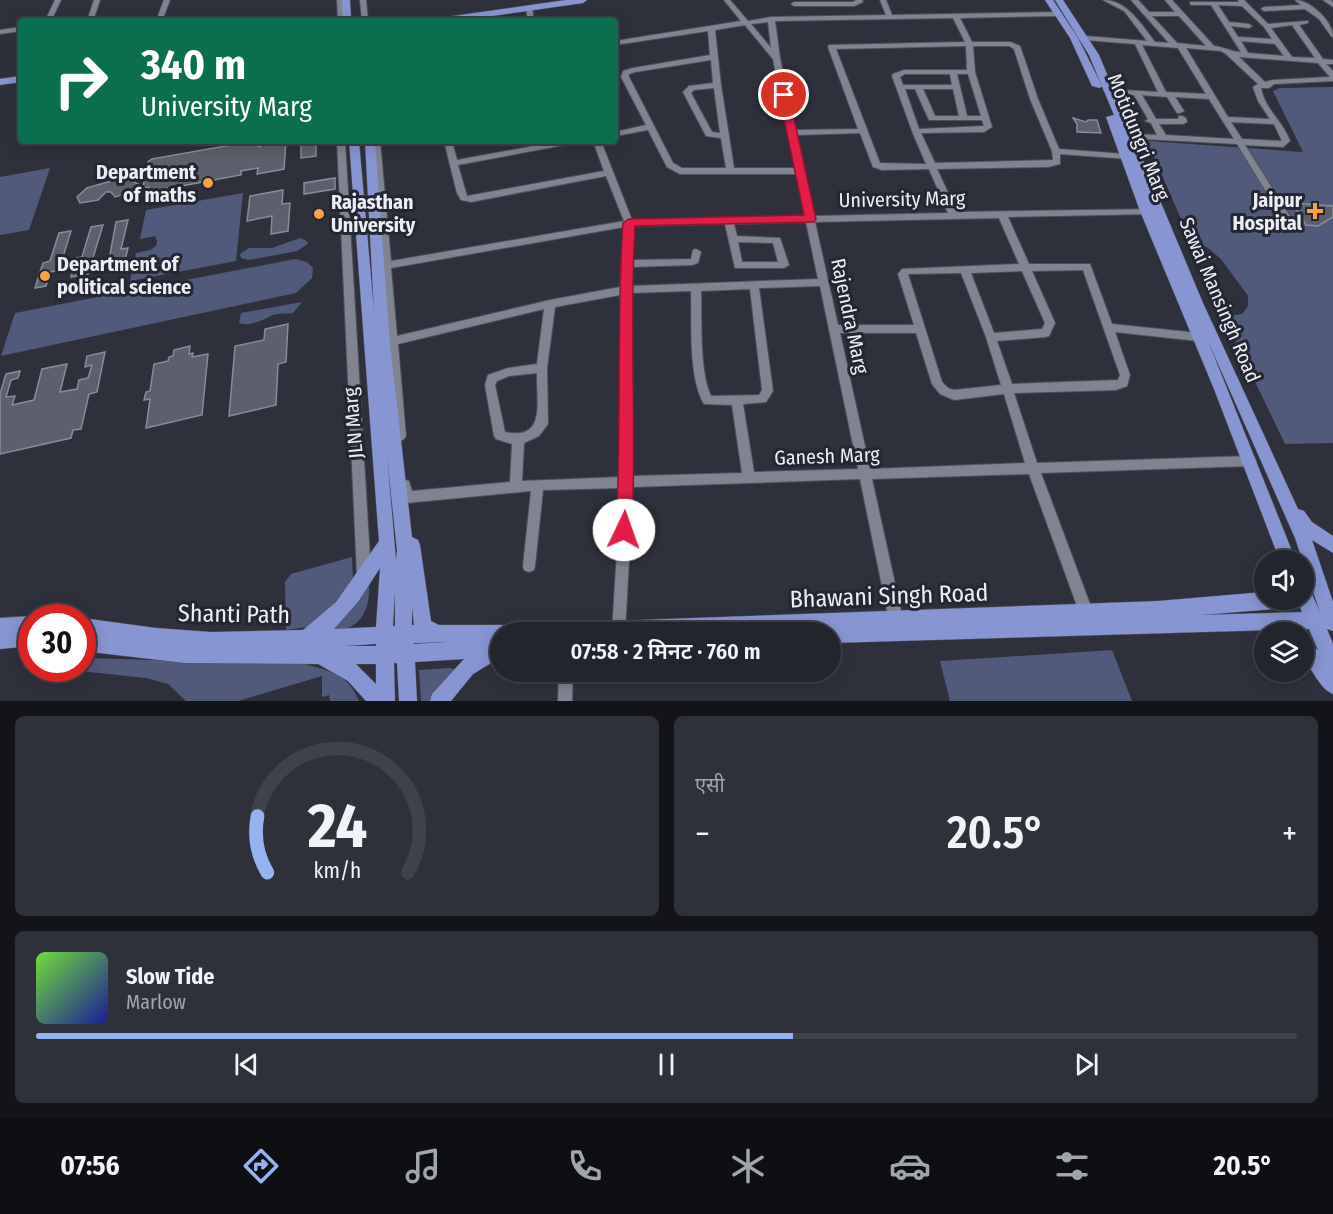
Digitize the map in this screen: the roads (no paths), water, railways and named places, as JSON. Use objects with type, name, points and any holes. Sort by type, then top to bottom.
[{"type":"main road","points":[[346,0],[352,18]]},
{"type":"main road","points":[[353,18],[355,0]]},
{"type":"main road","points":[[460,18],[582,0]]},
{"type":"main road","name":"Motidungri Marg","points":[[1049,0],[1074,38],[1095,82],[1125,157],[1152,211],[1198,337],[1284,550]]},
{"type":"main road","name":"Sawai Mansingh Road","points":[[1059,0],[1085,38],[1128,136],[1152,211],[1303,538],[1305,550]]},
{"type":"main road","points":[[0,84],[18,81]]},
{"type":"main road","name":"JLN Marg","points":[[354,144],[388,342],[403,496],[404,634],[408,701]]},
{"type":"main road","name":"JLN Marg","points":[[370,144],[389,573],[385,634],[386,701]]},
{"type":"main road","points":[[1282,495],[1306,527],[1333,544]]},
{"type":"main road","points":[[403,496],[423,627],[442,634]]},
{"type":"main road","points":[[305,639],[320,632],[332,618],[364,578],[387,543]]},
{"type":"main road","name":"Sawai Mansingh Road","points":[[1314,598],[1333,620]]},
{"type":"main road","name":"Bhawani Singh Road","points":[[841,622],[1158,610],[1254,602]]},
{"type":"main road","points":[[1313,610],[1313,621],[1333,665]]},
{"type":"main road","name":"Bhawani Singh Road","points":[[841,634],[1333,620]]},
{"type":"main road","points":[[1240,623],[1254,627]]},
{"type":"main road","points":[[0,627],[18,626]]},
{"type":"main road","name":"Shanti Path","points":[[96,629],[211,641],[385,634]]},
{"type":"main road","points":[[385,634],[442,634],[490,642]]},
{"type":"main road","points":[[0,640],[18,638]]},
{"type":"main road","points":[[96,644],[185,654],[320,655],[406,654],[490,644]]},
{"type":"main road","points":[[439,701],[467,668],[490,650]]},
{"type":"main road","points":[[320,655],[353,673],[370,689],[376,701]]},
{"type":"main road","points":[[1314,659],[1333,685]]},
{"type":"street","points":[[49,18],[58,0]]},
{"type":"street","points":[[91,18],[97,0]]},
{"type":"street","points":[[160,18],[167,0]]},
{"type":"street","points":[[340,0],[351,18]]},
{"type":"street","points":[[354,18],[363,0]]},
{"type":"street","points":[[728,0],[776,58]]},
{"type":"street","points":[[799,18],[796,2],[854,4],[860,2],[859,0]]},
{"type":"street","points":[[883,0],[890,17]]},
{"type":"street","points":[[1106,0],[1126,10],[1152,42]]},
{"type":"street","points":[[1134,0],[1177,44],[1213,97],[1293,229]]},
{"type":"street","points":[[1168,0],[1211,47]]},
{"type":"street","points":[[1269,0],[1278,8]]},
{"type":"street","points":[[1298,0],[1321,18],[1333,35]]},
{"type":"street","points":[[1326,0],[1333,5]]},
{"type":"street","points":[[1192,3],[1242,2],[1266,26],[1290,59]]},
{"type":"street","points":[[1213,3],[1246,55]]},
{"type":"street","points":[[1264,9],[1307,7]]},
{"type":"street","points":[[529,8],[531,18]]},
{"type":"street","points":[[618,43],[746,21],[771,19],[1059,14]]},
{"type":"street","points":[[1146,14],[1179,14]]},
{"type":"street","points":[[916,131],[984,130],[988,128],[971,72],[969,44],[956,16]]},
{"type":"street","name":"Rajendra Marg","points":[[771,19],[776,58],[896,620]]},
{"type":"street","points":[[1266,26],[1306,22]]},
{"type":"street","points":[[1294,23],[1333,79]]},
{"type":"street","points":[[1227,24],[1248,26]]},
{"type":"street","points":[[711,28],[713,57],[730,170]]},
{"type":"street","points":[[0,32],[18,29]]},
{"type":"street","points":[[1085,38],[1211,47],[1233,54],[1333,62]]},
{"type":"street","points":[[1237,39],[1278,42]]},
{"type":"street","points":[[1137,41],[1184,122],[1150,121]]},
{"type":"street","points":[[1010,44],[1017,48],[1034,99],[1056,151],[1057,162],[879,166],[875,163],[863,131],[832,47],[1010,44]]},
{"type":"street","points":[[1233,54],[1250,75],[1264,85],[1333,79]]},
{"type":"street","points":[[713,57],[626,73],[625,77],[674,169],[800,171]]},
{"type":"street","points":[[954,216],[916,131],[896,76],[904,72],[971,72]]},
{"type":"street","points":[[953,72],[963,117]]},
{"type":"street","points":[[1128,136],[1283,144],[1286,141],[1278,122],[1279,118],[1265,92],[1264,85]]},
{"type":"street","points":[[717,86],[692,88],[687,92],[709,134],[725,136]]},
{"type":"street","points":[[900,87],[956,87]]},
{"type":"street","points":[[918,87],[937,131]]},
{"type":"street","points":[[1108,91],[1213,97]]},
{"type":"street","points":[[1137,93],[1150,121],[1163,138]]},
{"type":"street","points":[[932,118],[985,118]]},
{"type":"street","points":[[1226,119],[1278,122]]},
{"type":"street","points":[[618,133],[650,127]]},
{"type":"street","points":[[792,133],[863,131]]},
{"type":"street","points":[[341,144],[364,578]]},
{"type":"street","points":[[375,144],[375,268]]},
{"type":"street","points":[[449,144],[464,198],[471,199],[608,172]]},
{"type":"street","points":[[510,144],[511,152]]},
{"type":"street","points":[[453,163],[558,144]]},
{"type":"street","points":[[598,144],[629,223],[625,290],[627,483],[619,622]]},
{"type":"street","points":[[1056,151],[1125,157]]},
{"type":"street","name":"University Marg","points":[[375,268],[629,223],[1152,211]]},
{"type":"street","points":[[991,337],[1045,333],[1049,330],[1050,322],[1002,215]]},
{"type":"street","points":[[729,220],[738,266],[784,265]]},
{"type":"street","points":[[733,239],[777,240],[788,283]]},
{"type":"street","points":[[626,264],[692,262],[695,261],[696,252]]},
{"type":"street","points":[[1088,266],[1125,375],[1123,383],[1116,386],[1007,388],[954,395],[944,391],[937,384],[903,274],[906,272],[1026,268],[1088,266]]},
{"type":"street","points":[[965,270],[991,337],[1033,469],[1086,612]]},
{"type":"street","points":[[388,342],[550,304],[625,290],[824,282]]},
{"type":"street","points":[[696,286],[698,357],[702,395],[708,401],[737,401],[762,399],[768,392],[754,285]]},
{"type":"street","points":[[542,368],[508,372],[492,378],[490,385],[500,436],[518,440],[535,433],[542,424],[542,368],[550,304]]},
{"type":"street","points":[[1107,327],[1198,337]]},
{"type":"street","points":[[835,329],[921,329]]},
{"type":"street","points":[[737,401],[748,478]]},
{"type":"street","points":[[516,487],[518,440]]},
{"type":"street","name":"Ganesh Marg","points":[[403,496],[538,486],[1250,462]]},
{"type":"street","points":[[528,566],[538,486]]},
{"type":"street","points":[[565,701],[566,682]]},
{"type":"place","name":"Department of maths","points":[[208,183]]},
{"type":"place","name":"Jaipur Hospital","points":[[1315,211]]},
{"type":"place","name":"Rajasthan University","points":[[319,214]]},
{"type":"place","name":"Department of political science","points":[[45,276]]}]
